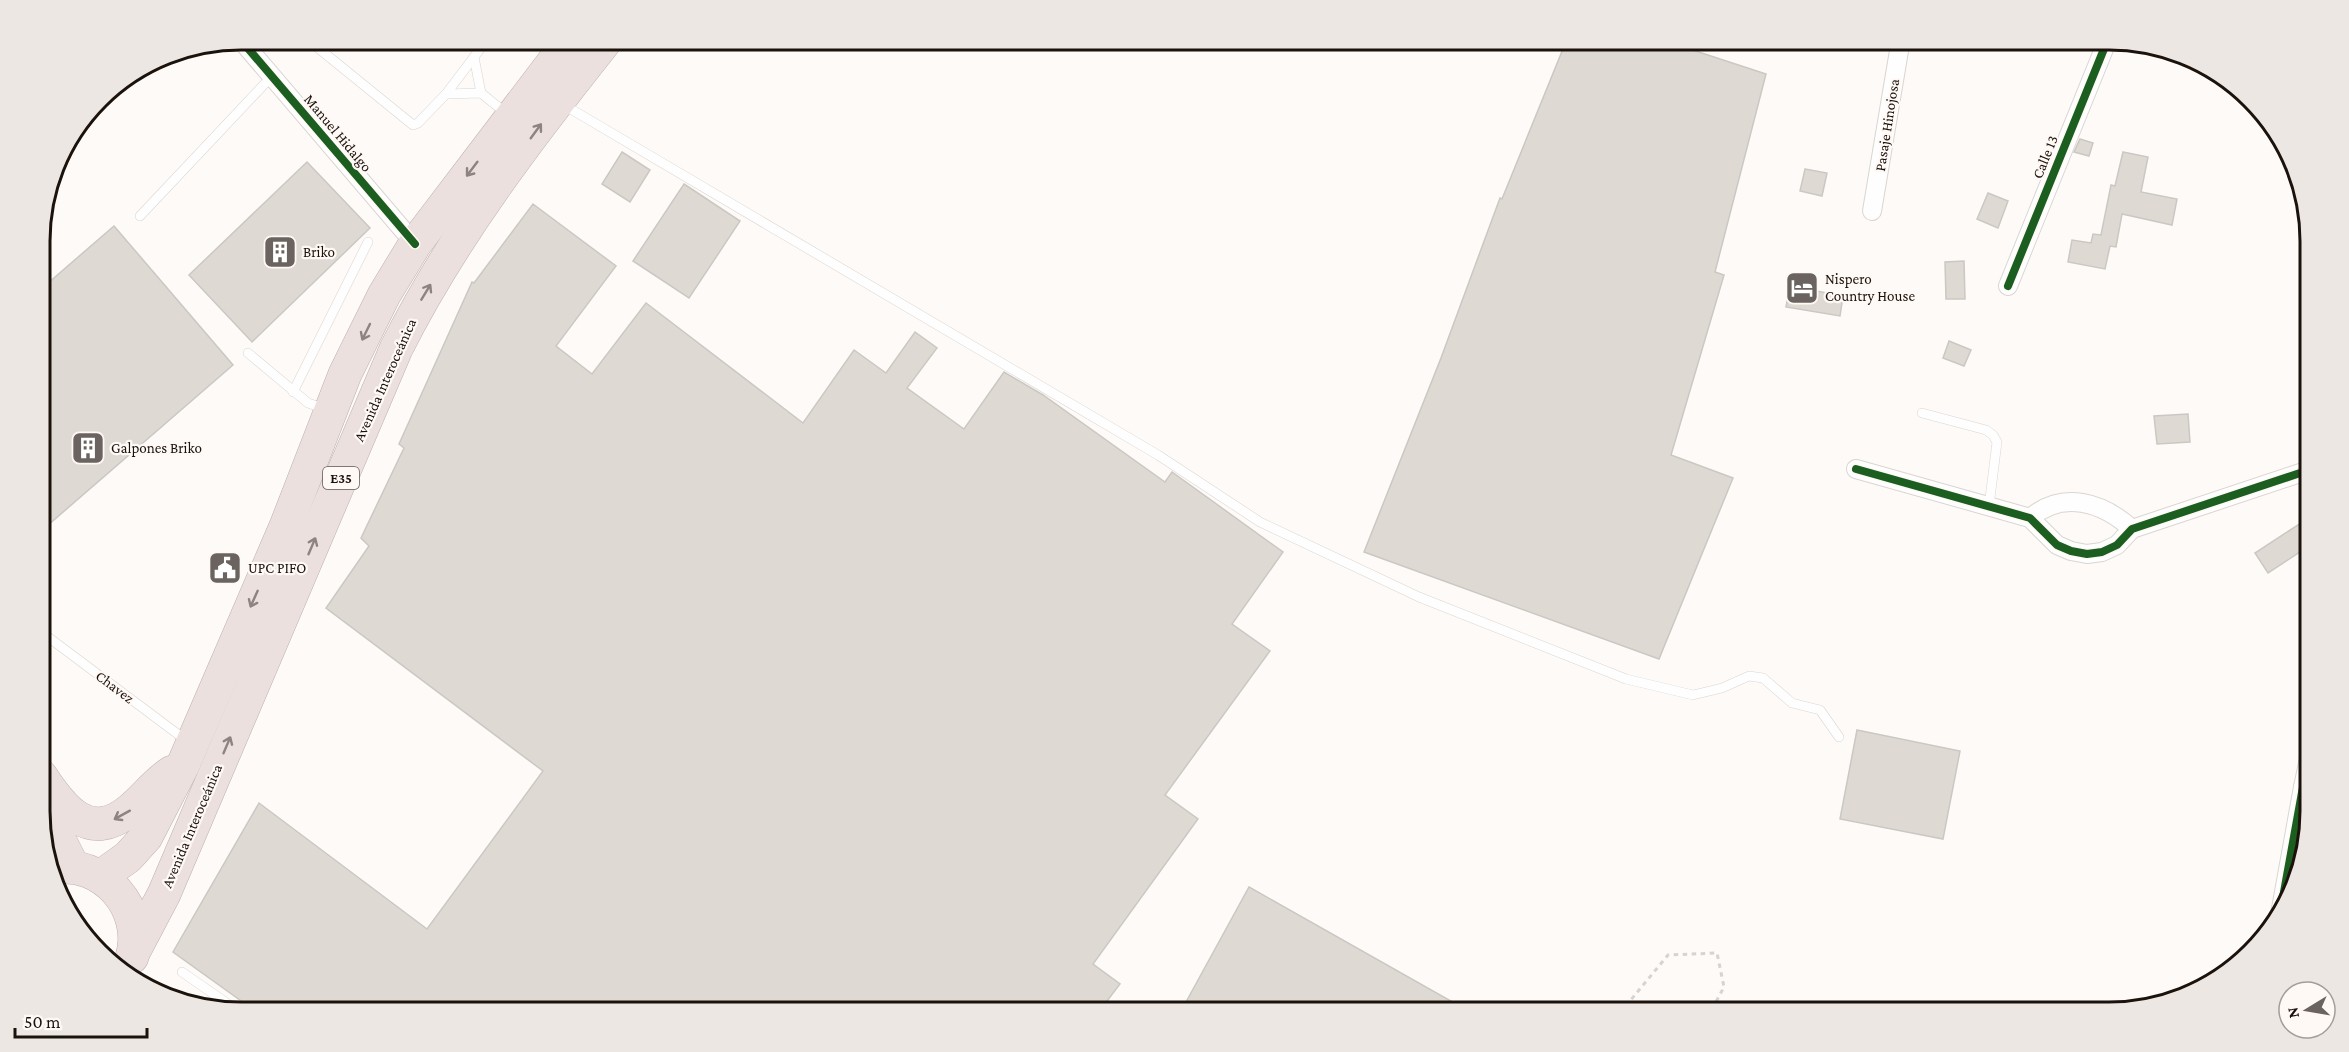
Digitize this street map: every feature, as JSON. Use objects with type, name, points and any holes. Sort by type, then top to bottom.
[{"type":"highway","name":"E35","points":[[75,870],[128,857],[142,842],[187,754],[286,526],[331,411],[384,296],[415,244],[562,50]]},
{"type":"highway","name":"Avenida Interoceánica","points":[[131,961],[164,894],[401,339],[452,247],[558,101],[598,50]]},
{"type":"highway","points":[[49,787],[68,813],[86,820],[106,822],[131,810],[187,754]]},
{"type":"highway","points":[[50,820],[75,870]]},
{"type":"highway","name":"E35","points":[[75,870],[114,887],[131,915],[135,933],[131,961]]},
{"type":"street","name":"Manuel Hidalgo","points":[[250,50],[415,244]]},
{"type":"street","name":"Pasaje Hinojosa","points":[[1872,211],[1899,50]]},
{"type":"street","name":"Calle 13","points":[[2008,286],[2104,50]]},
{"type":"street","points":[[1856,469],[2030,518],[2057,544],[2087,554],[2102,552],[2117,545],[2132,529],[2300,473]]},
{"type":"street","points":[[2030,518],[2053,503],[2066,502],[2104,509],[2116,514],[2132,529]]},
{"type":"street","points":[[2289,874],[2298,830]]},
{"type":"lane","points":[[321,50],[413,124],[418,123],[446,94],[479,50]]},
{"type":"lane","points":[[474,57],[482,93],[511,117]]},
{"type":"lane","points":[[140,216],[272,76]]},
{"type":"lane","points":[[446,94],[482,93]]},
{"type":"lane","points":[[558,101],[1158,455],[1260,522],[1419,597],[1626,679],[1693,695],[1722,688],[1749,676],[1763,678],[1792,703],[1820,710],[1839,737]]},
{"type":"lane","points":[[293,392],[368,242]]},
{"type":"lane","points":[[248,353],[308,403],[331,411]]},
{"type":"lane","points":[[1922,413],[1986,430],[1993,435],[1996,442],[1989,506]]},
{"type":"lane","name":"Chavez","points":[[49,639],[187,754]]},
{"type":"lane","points":[[182,972],[225,1002]]},
{"type":"path","points":[[1629,1002],[1668,955],[1717,953],[1724,987],[1716,1002]]},
{"type":"building","points":[[1563,50],[1693,50],[1766,74],[1715,272],[1724,275],[1671,455],[1733,478],[1659,659],[1364,552],[1441,358],[1500,198],[1502,199]]},
{"type":"building","points":[[2080,139],[2093,143],[2089,156],[2074,152]]},
{"type":"building","points":[[622,152],[650,170],[630,202],[602,184]]},
{"type":"building","points":[[2123,152],[2148,157],[2141,192],[2177,199],[2172,225],[2122,214],[2116,247],[2110,246],[2105,269],[2068,262],[2072,240],[2091,243],[2093,234],[2101,235],[2111,185],[2115,186]]},
{"type":"building","name":"Briko","points":[[307,162],[370,228],[252,342],[189,275]]},
{"type":"building","points":[[1805,169],[1827,173],[1822,196],[1800,191]]},
{"type":"building","points":[[684,184],[740,221],[689,298],[633,261]]},
{"type":"building","points":[[1988,193],[2008,201],[1998,228],[1977,219]]},
{"type":"building","points":[[533,204],[616,266],[556,346],[592,374],[646,303],[803,423],[854,350],[886,373],[915,332],[937,348],[907,388],[964,429],[1004,372],[1043,395],[1165,482],[1172,472],[1283,552],[1232,624],[1270,651],[1165,795],[1198,819],[1093,964],[1120,984],[1106,1002],[243,1002],[173,952],[259,803],[427,929],[543,771],[326,608],[369,546],[361,538],[404,448],[399,444],[472,282],[474,283]]},
{"type":"building","name":"Galpones Briko","points":[[114,226],[233,365],[49,524],[50,304],[50,281]]},
{"type":"building","points":[[1964,261],[1965,299],[1946,299],[1945,262]]},
{"type":"building","points":[[1790,286],[1843,296],[1840,316],[1786,307]]},
{"type":"building","points":[[1949,341],[1971,350],[1964,366],[1943,358]]},
{"type":"building","points":[[2188,414],[2190,442],[2157,444],[2154,416]]},
{"type":"building","points":[[2300,524],[2300,552],[2268,573],[2255,553]]},
{"type":"building","points":[[1857,730],[1960,751],[1943,839],[1840,819]]},
{"type":"building","points":[[1249,887],[1453,1002],[1186,1002]]},
{"type":"cycle path","points":[[249,50],[415,244]]},
{"type":"cycle path","points":[[2008,286],[2104,50]]},
{"type":"cycle path","points":[[1856,469],[2030,518],[2057,545],[2087,554],[2102,552],[2117,545],[2132,529],[2300,473]]},
{"type":"cycle path","points":[[2286,883],[2300,804]]},
{"type":"place","name":"Briko","points":[[280,252]]},
{"type":"place","name":"Nispero Country House","points":[[1802,288]]},
{"type":"place","name":"Galpones Briko","points":[[88,448]]},
{"type":"place","name":"UPC PIFO","points":[[225,568]]}]
